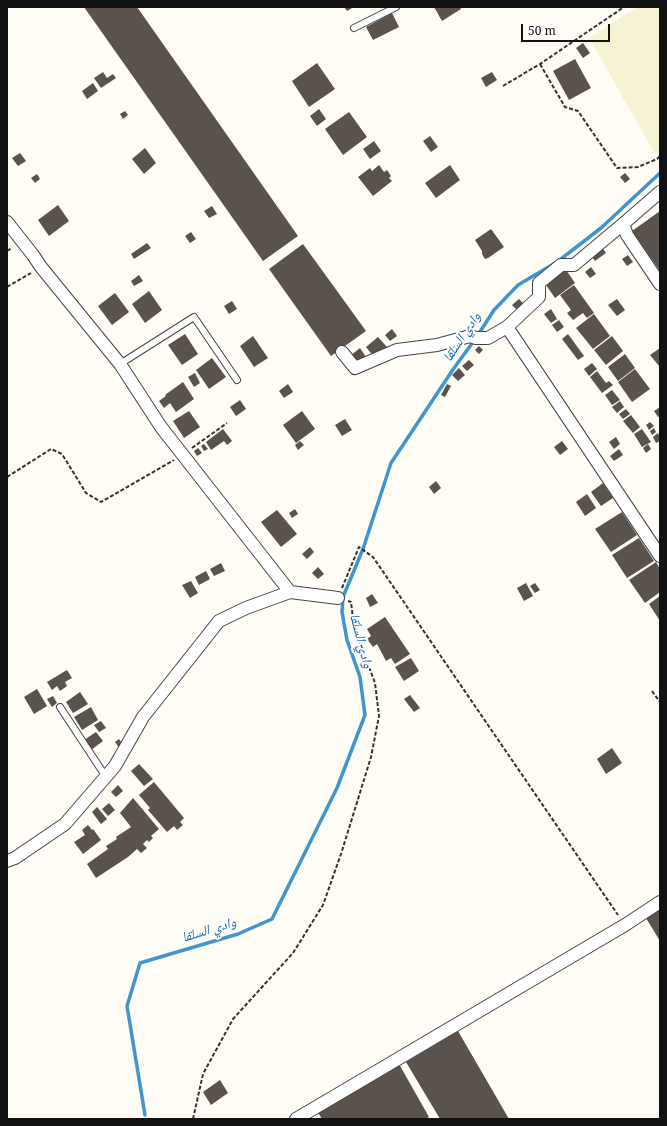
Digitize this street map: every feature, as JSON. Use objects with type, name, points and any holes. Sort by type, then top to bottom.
[{"type":"street","points":[[342,352],[355,368],[397,350],[437,345],[470,336],[476,338],[488,338],[507,327],[539,297],[539,283],[562,266],[574,265],[660,192]]},
{"type":"street","points":[[7,222],[41,267],[120,364],[161,427],[182,456],[290,592]]},
{"type":"street","points":[[623,224],[627,234],[660,284]]},
{"type":"street","points":[[507,327],[660,556]]},
{"type":"street","points":[[7,861],[15,858],[65,824],[115,766],[143,717],[204,638],[219,621],[246,608],[290,592],[338,598]]},
{"type":"street","points":[[296,1119],[625,925],[660,902]]},
{"type":"lane","points":[[354,28],[396,7]]},
{"type":"lane","points":[[120,364],[194,317],[237,380]]},
{"type":"lane","points":[[60,707],[106,777]]},
{"type":"path","points":[[503,86],[540,64],[624,7]]},
{"type":"path","points":[[540,64],[565,107],[578,112],[617,168],[638,167],[657,159],[660,156]]},
{"type":"path","points":[[7,287],[41,267]]},
{"type":"path","points":[[7,477],[51,449],[62,454],[86,493],[101,502],[182,456],[227,423]]},
{"type":"path","points":[[193,1119],[203,1074],[233,1018],[293,953],[323,905],[341,854],[371,757],[379,716],[375,683],[354,627],[351,602],[343,597],[338,598],[359,547],[374,558],[625,925]]},
{"type":"path","points":[[652,691],[660,702]]},
{"type":"shaded area","points":[[637,7],[660,7],[660,150],[655,154],[589,38]]},
{"type":"building","points":[[84,7],[137,7],[298,236],[263,261]]},
{"type":"building","points":[[344,7],[354,7],[347,11]]},
{"type":"building","points":[[434,7],[460,7],[461,9],[442,21]]},
{"type":"building","points":[[392,13],[399,27],[373,40],[366,27]]},
{"type":"building","points":[[583,43],[590,53],[583,58],[576,48]]},
{"type":"building","points":[[575,59],[591,88],[569,100],[553,71]]},
{"type":"building","points":[[317,63],[335,89],[309,107],[292,81]]},
{"type":"building","points":[[103,72],[107,78],[113,74],[116,78],[101,88],[94,78]]},
{"type":"building","points":[[492,72],[497,80],[486,87],[481,78]]},
{"type":"building","points":[[93,83],[98,91],[87,99],[82,91]]},
{"type":"building","points":[[319,109],[326,119],[317,126],[310,116]]},
{"type":"building","points":[[125,111],[128,115],[123,119],[120,114]]},
{"type":"building","points":[[349,112],[367,137],[343,155],[325,129]]},
{"type":"building","points":[[430,136],[438,147],[431,152],[423,141]]},
{"type":"building","points":[[374,141],[381,151],[370,159],[363,149]]},
{"type":"building","points":[[145,148],[156,163],[144,174],[132,159]]},
{"type":"building","points":[[20,153],[26,161],[18,166],[12,158]]},
{"type":"building","points":[[379,165],[384,172],[387,170],[391,176],[389,178],[392,181],[373,196],[358,177],[370,168],[372,171]]},
{"type":"building","points":[[450,165],[460,180],[436,198],[425,183]]},
{"type":"building","points":[[625,173],[630,179],[625,183],[620,177]]},
{"type":"building","points":[[37,174],[40,179],[35,183],[31,178]]},
{"type":"building","points":[[58,205],[69,221],[49,236],[38,220]]},
{"type":"building","points":[[212,206],[217,214],[209,218],[204,211]]},
{"type":"building","points":[[660,211],[660,271],[632,231]]},
{"type":"building","points":[[491,229],[504,247],[485,259],[475,240]]},
{"type":"building","points":[[191,232],[196,239],[190,243],[185,236]]},
{"type":"building","points":[[147,243],[151,248],[134,259],[131,254]]},
{"type":"building","points":[[303,244],[366,331],[331,356],[269,269]]},
{"type":"building","points":[[601,246],[606,253],[595,261],[590,254]]},
{"type":"building","points":[[628,255],[633,262],[627,266],[622,259]]},
{"type":"building","points":[[564,267],[575,283],[555,298],[544,282]]},
{"type":"building","points":[[591,267],[596,274],[590,278],[585,272]]},
{"type":"building","points":[[139,275],[143,281],[134,286],[131,281]]},
{"type":"building","points":[[574,285],[594,313],[587,318],[583,313],[573,320],[567,313],[571,310],[560,295]]},
{"type":"building","points":[[149,291],[162,310],[145,323],[132,304]]},
{"type":"building","points":[[115,293],[129,312],[112,325],[98,306]]},
{"type":"building","points":[[519,299],[525,305],[518,311],[512,305]]},
{"type":"building","points":[[617,299],[625,310],[617,316],[608,305]]},
{"type":"building","points":[[232,301],[237,309],[229,314],[224,306]]},
{"type":"building","points":[[551,309],[557,319],[551,323],[544,314]]},
{"type":"building","points":[[594,314],[610,336],[593,349],[576,328]]},
{"type":"building","points":[[559,320],[564,327],[557,332],[552,325]]},
{"type":"building","points":[[392,329],[397,336],[390,341],[385,335]]},
{"type":"building","points":[[185,334],[198,354],[182,365],[168,345]]},
{"type":"building","points":[[568,334],[584,356],[578,360],[562,339]]},
{"type":"building","points":[[253,336],[268,358],[254,367],[240,346]]},
{"type":"building","points":[[612,336],[623,351],[606,365],[594,350]]},
{"type":"building","points":[[378,337],[387,347],[374,357],[366,347]]},
{"type":"building","points":[[479,346],[483,350],[479,354],[475,350]]},
{"type":"building","points":[[360,348],[366,357],[357,364],[350,356]]},
{"type":"building","points":[[660,348],[660,365],[659,366],[650,355]]},
{"type":"building","points":[[625,354],[635,368],[618,381],[608,367]]},
{"type":"building","points":[[212,358],[226,377],[209,389],[196,370]]},
{"type":"building","points":[[469,360],[474,365],[467,371],[462,366]]},
{"type":"building","points":[[592,363],[597,369],[589,376],[584,369]]},
{"type":"building","points":[[459,368],[465,375],[458,381],[452,375]]},
{"type":"building","points":[[635,369],[650,389],[632,402],[618,382]]},
{"type":"building","points":[[597,371],[606,383],[609,381],[613,385],[602,393],[590,377]]},
{"type":"building","points":[[195,373],[200,383],[194,387],[188,377]]},
{"type":"building","points":[[183,382],[194,399],[176,412],[170,403],[164,408],[159,401]]},
{"type":"building","points":[[288,384],[293,392],[284,398],[279,391]]},
{"type":"building","points":[[447,384],[451,386],[445,397],[441,395]]},
{"type":"building","points":[[612,390],[620,400],[612,405],[605,395]]},
{"type":"building","points":[[240,400],[246,409],[236,416],[230,407]]},
{"type":"building","points":[[620,401],[624,407],[617,413],[612,407]]},
{"type":"building","points":[[660,407],[660,416],[658,417],[654,411]]},
{"type":"building","points":[[626,409],[630,414],[623,419],[619,414]]},
{"type":"building","points":[[189,411],[200,427],[184,438],[173,421]]},
{"type":"building","points":[[302,411],[315,429],[296,443],[283,425]]},
{"type":"building","points":[[631,415],[640,427],[633,433],[623,421]]},
{"type":"building","points":[[345,419],[352,430],[342,436],[335,425]]},
{"type":"building","points":[[650,422],[654,426],[649,430],[646,425]]},
{"type":"building","points":[[654,428],[656,432],[652,435],[650,431]]},
{"type":"building","points":[[223,429],[232,441],[227,445],[224,441],[211,450],[206,442]]},
{"type":"building","points":[[642,429],[651,442],[642,447],[634,434]]},
{"type":"building","points":[[658,433],[660,441],[656,443],[653,437]]},
{"type":"building","points":[[616,437],[620,444],[614,449],[609,442]]},
{"type":"building","points":[[300,441],[304,445],[298,450],[295,445]]},
{"type":"building","points":[[562,441],[568,449],[560,455],[554,447]]},
{"type":"building","points":[[204,444],[208,449],[204,451],[201,446]]},
{"type":"building","points":[[648,444],[651,449],[646,453],[643,448]]},
{"type":"building","points":[[198,448],[202,453],[197,456],[194,451]]},
{"type":"building","points":[[619,449],[623,455],[614,461],[610,456]]},
{"type":"building","points":[[436,481],[441,488],[434,494],[429,487]]},
{"type":"building","points":[[603,483],[613,498],[601,506],[591,492]]},
{"type":"building","points":[[587,494],[596,508],[585,516],[576,502]]},
{"type":"building","points":[[295,509],[298,514],[292,518],[289,513]]},
{"type":"building","points":[[277,510],[297,534],[281,547],[261,522]]},
{"type":"building","points":[[622,512],[637,535],[611,552],[595,529]]},
{"type":"building","points":[[639,538],[654,561],[627,578],[612,555]]},
{"type":"building","points":[[310,547],[314,552],[307,559],[302,554]]},
{"type":"building","points":[[656,562],[660,569],[660,592],[645,603],[629,580]]},
{"type":"building","points":[[221,563],[225,571],[214,576],[210,569]]},
{"type":"building","points":[[318,567],[324,574],[318,579],[312,573]]},
{"type":"building","points":[[206,571],[210,579],[199,585],[195,577]]},
{"type":"building","points":[[191,581],[198,593],[190,598],[182,585]]},
{"type":"building","points":[[526,583],[533,596],[524,601],[517,588]]},
{"type":"building","points":[[535,583],[540,590],[535,593],[530,586]]},
{"type":"building","points":[[372,594],[378,603],[370,607],[366,598]]},
{"type":"building","points":[[660,596],[660,621],[649,604]]},
{"type":"building","points":[[385,617],[410,654],[395,664],[391,658],[386,661],[377,644],[373,647],[367,639],[371,636],[367,629]]},
{"type":"building","points":[[411,658],[419,671],[404,681],[395,667]]},
{"type":"building","points":[[67,670],[72,678],[65,682],[67,686],[60,691],[57,686],[52,690],[47,682]]},
{"type":"building","points":[[37,689],[47,706],[34,714],[24,697]]},
{"type":"building","points":[[80,692],[88,704],[73,713],[66,702]]},
{"type":"building","points":[[410,695],[420,708],[414,712],[404,699]]},
{"type":"building","points":[[53,696],[57,703],[52,707],[47,699]]},
{"type":"building","points":[[91,707],[98,720],[82,730],[74,717]]},
{"type":"building","points":[[101,721],[106,728],[99,732],[94,725]]},
{"type":"building","points":[[96,732],[103,741],[91,750],[84,740]]},
{"type":"building","points":[[119,739],[124,746],[120,749],[115,742]]},
{"type":"building","points":[[612,748],[622,763],[606,774],[597,759]]},
{"type":"building","points":[[139,764],[153,779],[144,786],[131,771]]},
{"type":"building","points":[[154,782],[184,818],[180,822],[183,825],[177,830],[174,826],[167,832],[148,810],[150,808],[139,795]]},
{"type":"building","points":[[118,785],[123,791],[116,797],[111,792]]},
{"type":"building","points":[[133,798],[159,829],[151,836],[153,838],[149,842],[147,840],[143,844],[147,848],[141,853],[137,849],[128,857],[96,878],[87,864],[108,849],[106,846],[131,827],[120,813]]},
{"type":"building","points":[[109,803],[115,810],[108,816],[102,809]]},
{"type":"building","points":[[97,807],[107,819],[101,824],[92,812]]},
{"type":"building","points":[[88,825],[101,840],[83,854],[74,842],[85,835],[82,830]]},
{"type":"building","points":[[660,909],[660,941],[646,918]]},
{"type":"building","points":[[458,1031],[509,1119],[440,1119],[406,1062]]},
{"type":"building","points":[[399,1064],[429,1117],[426,1119],[322,1119],[317,1111]]},
{"type":"building","points":[[220,1080],[228,1093],[211,1105],[203,1092]]},
{"type":"waterway","name":"وادي السلقا","points":[[145,1115],[127,1006],[140,963],[238,934],[272,919],[337,788],[365,715],[360,677],[347,640],[342,612],[343,597],[363,549],[391,463],[494,310],[518,285],[557,262],[601,228],[660,173]]}]
